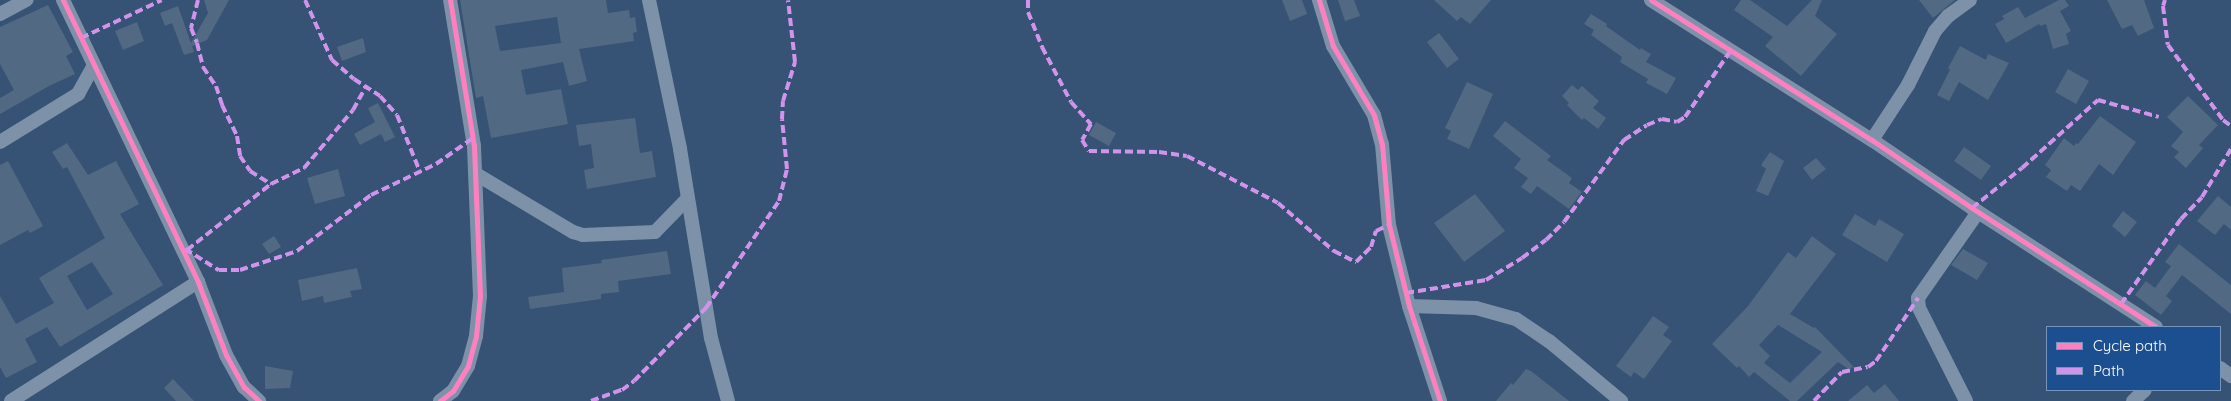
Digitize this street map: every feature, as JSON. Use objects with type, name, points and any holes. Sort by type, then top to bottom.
[{"type":"street","points":[[0,14],[26,0]]},
{"type":"street","points":[[63,0],[198,282],[226,356],[244,387],[259,401]]},
{"type":"street","points":[[440,401],[453,391],[468,366],[476,336],[480,296],[474,146],[450,0]]},
{"type":"street","points":[[649,0],[680,148],[711,338],[728,401]]},
{"type":"street","points":[[1319,0],[1333,46],[1374,115],[1382,144],[1389,225],[1408,306],[1440,401]]},
{"type":"street","points":[[1651,0],[1872,140],[1978,212],[2154,326]]},
{"type":"street","points":[[1872,140],[1908,85],[1935,32],[1948,16],[1970,0]]},
{"type":"street","points":[[0,142],[78,94],[94,66]]},
{"type":"street","points":[[476,174],[573,232],[583,235],[655,232],[688,198]]},
{"type":"street","points":[[1966,401],[1919,308],[1918,298],[1978,212]]},
{"type":"street","points":[[11,401],[198,282]]},
{"type":"street","points":[[1408,306],[1476,308],[1516,319],[1549,341],[1620,401]]},
{"type":"street","points":[[2133,401],[2144,391]]},
{"type":"building","points":[[204,0],[229,0],[207,40],[192,46],[194,52],[184,55],[172,23],[165,26],[160,13],[178,6],[191,43],[208,13]]},
{"type":"building","points":[[460,0],[606,0],[608,13],[629,10],[630,18],[635,17],[637,32],[633,33],[634,41],[579,49],[587,81],[569,86],[563,62],[521,70],[526,95],[561,89],[568,124],[491,138],[483,96],[476,98]],"holes":[[[557,17],[561,43],[500,51],[495,26]]]},
{"type":"building","points":[[1282,0],[1302,0],[1307,14],[1290,21]]},
{"type":"building","points":[[1338,0],[1354,0],[1360,16],[1345,21]]},
{"type":"building","points":[[1434,0],[1491,0],[1470,24],[1461,17],[1457,21]]},
{"type":"building","points":[[1741,0],[1750,0],[1787,26],[1812,0],[1822,0],[1815,16],[1837,34],[1801,76],[1765,46],[1773,37],[1734,10]]},
{"type":"building","points":[[1919,0],[1955,0],[1933,18]]},
{"type":"building","points":[[2059,0],[2065,0],[2069,6],[2060,11],[2071,31],[2066,34],[2069,44],[2053,49],[2046,24],[2040,26],[2039,24],[2006,43],[1995,24],[2004,19],[2002,16],[2018,7],[2025,18]]},
{"type":"building","points":[[2107,0],[2144,0],[2154,28],[2138,36],[2132,25],[2122,29]]},
{"type":"building","points":[[48,5],[73,52],[66,56],[75,74],[49,86],[0,114],[0,98],[14,90],[0,64],[0,27]]},
{"type":"building","points":[[1591,14],[1640,50],[1641,48],[1651,54],[1646,62],[1676,78],[1667,94],[1646,83],[1648,79],[1620,62],[1622,57],[1591,35],[1594,30],[1584,24]]},
{"type":"building","points":[[137,22],[144,41],[123,50],[115,31]]},
{"type":"building","points":[[1439,33],[1459,59],[1447,68],[1427,42]]},
{"type":"building","points":[[363,38],[366,52],[342,61],[337,47]]},
{"type":"building","points":[[1960,46],[1986,60],[1988,54],[2009,63],[1988,100],[1959,82],[1949,101],[1937,95],[1950,70],[1948,68]]},
{"type":"building","points":[[2068,69],[2089,81],[2076,104],[2055,92]]},
{"type":"building","points":[[1467,82],[1493,94],[1469,149],[1447,139],[1451,131],[1445,128]]},
{"type":"building","points":[[1572,85],[1578,90],[1582,86],[1599,101],[1593,108],[1606,118],[1598,129],[1584,118],[1582,120],[1567,105],[1569,103],[1562,96]]},
{"type":"building","points":[[2188,96],[2218,125],[2199,145],[2203,148],[2186,168],[2174,157],[2179,152],[2171,146],[2183,132],[2167,117]]},
{"type":"building","points":[[378,103],[395,137],[385,142],[381,134],[360,145],[354,134],[375,122],[368,108]]},
{"type":"building","points":[[2100,116],[2136,142],[2113,175],[2099,164],[2080,191],[2071,185],[2067,191],[2046,177],[2051,170],[2045,165],[2064,138],[2074,146],[2076,143],[2078,144]]},
{"type":"building","points":[[635,118],[640,153],[652,151],[656,177],[587,189],[584,170],[594,168],[591,144],[579,146],[576,125]]},
{"type":"building","points":[[1505,121],[1551,156],[1547,160],[1572,178],[1569,183],[1582,192],[1569,209],[1537,186],[1531,194],[1521,187],[1528,178],[1514,168],[1521,159],[1493,136]]},
{"type":"building","points":[[1096,122],[1116,133],[1109,146],[1089,135]]},
{"type":"building","points":[[67,143],[88,175],[116,161],[139,204],[120,214],[163,285],[60,347],[47,327],[25,339],[37,362],[6,378],[0,367],[0,296],[16,324],[54,303],[39,278],[105,238],[67,167],[63,169],[52,152]],"holes":[[[92,262],[113,294],[87,310],[67,276]]]},
{"type":"building","points":[[1964,147],[1991,166],[1981,180],[1954,161]]},
{"type":"building","points":[[1770,152],[1784,161],[1768,196],[1756,191],[1766,169],[1761,165]]},
{"type":"building","points":[[1816,158],[1826,169],[1812,180],[1803,168]]},
{"type":"building","points":[[8,161],[43,226],[30,233],[28,230],[0,245],[0,165]]},
{"type":"building","points":[[338,169],[345,196],[315,204],[307,178]]},
{"type":"building","points":[[1475,194],[1505,231],[1464,262],[1434,223]]},
{"type":"building","points":[[2218,196],[2231,207],[2231,230],[2224,224],[2215,235],[2197,221]]},
{"type":"building","points":[[2123,211],[2137,222],[2125,237],[2112,226]]},
{"type":"building","points":[[1855,214],[1875,226],[1879,219],[1904,234],[1887,262],[1842,235]]},
{"type":"building","points":[[274,236],[281,247],[269,254],[262,244]]},
{"type":"building","points":[[1812,236],[1836,254],[1790,314],[1815,327],[1853,366],[1850,370],[1838,362],[1797,401],[1790,401],[1754,372],[1749,377],[1739,366],[1737,368],[1712,344],[1748,306],[1788,252],[1796,258]],"holes":[[[1778,325],[1822,352],[1790,383],[1764,363],[1770,356],[1759,345]]]},
{"type":"building","points":[[2179,244],[2231,285],[2231,314],[2182,275],[2166,296],[2172,301],[2161,315],[2135,295],[2146,281],[2155,288],[2171,266],[2165,262]]},
{"type":"building","points":[[1963,249],[1988,263],[1977,280],[1951,265]]},
{"type":"building","points":[[667,251],[671,274],[618,281],[619,292],[601,294],[601,299],[530,309],[528,297],[564,292],[562,268],[602,263],[601,260]]},
{"type":"building","points":[[357,268],[362,289],[350,291],[352,297],[324,303],[323,296],[302,301],[298,280]]},
{"type":"building","points":[[1653,316],[1669,327],[1663,335],[1672,341],[1644,379],[1634,372],[1631,377],[1616,366]]},
{"type":"building","points":[[265,366],[293,371],[290,388],[265,389]]},
{"type":"building","points":[[1526,369],[1531,371],[1569,401],[1496,401]]},
{"type":"building","points":[[173,379],[194,401],[176,401],[164,388]]},
{"type":"building","points":[[1885,384],[1899,401],[1848,401],[1867,385],[1874,393]]},
{"type":"marked path","points":[[81,38],[162,0]]},
{"type":"marked path","points":[[198,0],[191,28],[203,67],[216,86],[222,105],[237,136],[240,156],[250,171],[271,184]]},
{"type":"marked path","points":[[305,0],[332,60],[354,79],[380,96],[397,115],[420,172]]},
{"type":"marked path","points":[[591,401],[622,390],[634,381],[706,308],[779,201],[787,169],[782,119],[783,101],[795,62],[788,0]]},
{"type":"marked path","points":[[1028,0],[1028,12],[1042,47],[1071,102],[1091,124],[1082,140],[1089,151],[1159,152],[1187,156],[1278,203],[1334,251],[1356,262],[1371,247],[1376,231],[1389,225]]},
{"type":"marked path","points":[[2165,0],[2163,6],[2168,45],[2223,120],[2231,126]]},
{"type":"marked path","points":[[1406,293],[1486,280],[1522,258],[1546,240],[1564,222],[1624,140],[1647,125],[1662,119],[1677,122],[1685,117],[1731,50]]},
{"type":"marked path","points":[[187,250],[271,184],[304,168],[353,110],[366,87]]},
{"type":"marked path","points":[[1972,208],[2022,168],[2098,100],[2159,117]]},
{"type":"marked path","points":[[185,249],[219,270],[240,270],[297,251],[371,195],[436,164],[473,138]]},
{"type":"marked path","points":[[2121,304],[2181,219],[2202,197],[2231,149]]},
{"type":"marked path","points":[[1814,401],[1842,372],[1868,367],[1876,361],[1918,298]]},
{"type":"cycle path","points":[[63,0],[198,282],[226,355],[244,387],[259,401]]},
{"type":"cycle path","points":[[440,401],[453,391],[468,366],[476,336],[480,296],[474,146],[450,0]]},
{"type":"cycle path","points":[[1319,0],[1333,46],[1374,115],[1382,144],[1389,225],[1409,306],[1440,401]]},
{"type":"cycle path","points":[[1651,0],[1872,140],[1972,208],[2154,326]]}]
